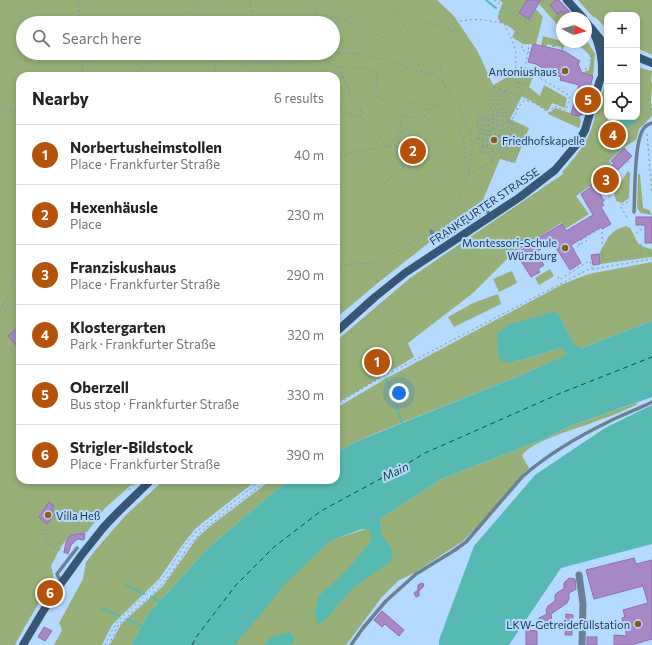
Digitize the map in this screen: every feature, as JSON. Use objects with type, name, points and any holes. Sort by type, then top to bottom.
[{"type":"main road","points":[[567,0],[577,12]]},
{"type":"main road","points":[[592,27],[604,36]]},
{"type":"main road","points":[[592,29],[604,44]]},
{"type":"main road","points":[[592,31],[600,47],[602,77]]},
{"type":"main road","points":[[640,58],[652,63]]},
{"type":"main road","points":[[640,62],[652,63]]},
{"type":"main road","name":"FRANKFURTER STRASSE","points":[[340,328],[405,273],[491,216],[555,170],[577,144],[584,130],[604,74]]},
{"type":"main road","points":[[23,645],[61,583],[104,527],[147,484]]},
{"type":"street","points":[[579,576],[583,604],[582,645]]},
{"type":"lane","points":[[634,212],[638,144],[642,132],[646,126],[652,123]]},
{"type":"lane","points":[[431,231],[437,240],[441,240],[486,210],[491,216]]},
{"type":"lane","points":[[352,645],[363,628],[386,601],[416,574],[466,542],[522,477],[530,470],[561,448],[588,432],[652,402]]},
{"type":"lane","points":[[61,583],[57,574],[77,548]]},
{"type":"path","points":[[78,0],[79,16]]},
{"type":"path","points":[[195,5],[196,0]]},
{"type":"path","points":[[184,16],[195,5],[207,0]]},
{"type":"path","points":[[250,0],[252,16]]},
{"type":"path","points":[[311,0],[318,8],[316,16],[329,16]]},
{"type":"path","points":[[494,0],[502,5],[504,9],[526,21],[530,21],[537,7]]},
{"type":"path","points":[[443,83],[440,66],[426,48],[406,28],[392,9],[402,11],[454,32],[458,22],[466,19],[483,19],[504,23],[513,28],[529,45],[530,50],[525,69],[570,96],[566,111],[554,106],[549,113],[535,104],[525,100],[523,97],[516,72],[515,47],[504,23],[499,16],[500,12],[504,9]]},
{"type":"path","points":[[340,19],[368,30],[396,46],[435,75],[453,96],[467,126],[472,145],[469,169],[460,195],[440,225],[399,251],[371,264],[358,263],[340,266]]},
{"type":"path","points":[[526,42],[523,44],[522,48],[524,51],[531,53]]},
{"type":"path","points":[[340,53],[361,54],[387,60],[408,68],[435,75]]},
{"type":"path","points":[[585,69],[590,69],[592,61],[589,59],[592,56]]},
{"type":"path","points":[[82,72],[83,60]]},
{"type":"path","points":[[137,72],[154,60]]},
{"type":"path","points":[[215,60],[214,64],[216,72]]},
{"type":"path","points":[[270,72],[277,64],[284,60]]},
{"type":"path","points":[[284,72],[296,60]]},
{"type":"path","points":[[324,60],[339,67],[368,69],[377,73],[379,79],[375,91],[376,95],[383,99],[393,101],[397,98],[403,98],[410,104],[436,104],[451,114],[464,141],[465,163],[469,169]]},
{"type":"path","points":[[229,72],[253,61],[277,64]]},
{"type":"path","points":[[587,64],[591,65]]},
{"type":"path","points":[[339,67],[349,90],[348,96],[361,108],[360,115],[362,118]]},
{"type":"path","points":[[518,83],[526,85]]},
{"type":"path","points":[[514,116],[494,87],[523,97]]},
{"type":"path","points":[[499,89],[516,113]]},
{"type":"path","points":[[492,91],[509,117],[510,122]]},
{"type":"path","points":[[504,91],[518,110]]},
{"type":"path","points":[[640,91],[646,96],[651,104],[652,109],[647,115]]},
{"type":"path","points":[[491,95],[504,116]]},
{"type":"path","points":[[489,99],[500,116]]},
{"type":"path","points":[[503,136],[510,122],[525,100]]},
{"type":"path","points":[[487,102],[495,115]]},
{"type":"path","points":[[402,168],[404,162],[402,156],[396,155],[403,115],[420,119],[426,116],[431,108],[436,104]]},
{"type":"path","points":[[640,104],[648,117]]},
{"type":"path","points":[[0,106],[16,111]]},
{"type":"path","points":[[486,106],[491,114],[509,117]]},
{"type":"path","points":[[340,109],[362,118],[375,128],[386,147]]},
{"type":"path","points":[[493,119],[492,132],[477,130],[478,116],[497,119],[517,124],[504,159]]},
{"type":"path","points":[[482,117],[484,140]]},
{"type":"path","points":[[482,140],[486,117]]},
{"type":"path","points":[[487,141],[489,135],[490,118]]},
{"type":"path","points":[[495,136],[497,119]]},
{"type":"path","points":[[498,136],[500,120]]},
{"type":"path","points":[[590,184],[608,161],[610,152],[608,149],[608,120]]},
{"type":"path","points":[[467,176],[492,162],[502,142],[504,121]]},
{"type":"path","points":[[501,158],[514,123]]},
{"type":"path","points":[[646,126],[651,164],[652,194]]},
{"type":"path","points":[[514,163],[526,130],[516,127]]},
{"type":"path","points":[[384,185],[395,172],[412,164],[421,162],[424,155],[421,137],[414,130],[407,128],[386,147]]},
{"type":"path","points":[[508,161],[520,128]]},
{"type":"path","points":[[608,128],[621,129],[625,131],[631,141],[638,144]]},
{"type":"path","points":[[511,162],[523,129]]},
{"type":"path","points":[[483,131],[478,139],[487,141]]},
{"type":"path","points":[[486,154],[489,131]]},
{"type":"path","points":[[489,135],[503,136]]},
{"type":"path","points":[[498,141],[502,142]]},
{"type":"path","points":[[610,152],[615,152],[631,141]]},
{"type":"path","points":[[506,143],[520,148]]},
{"type":"path","points":[[477,144],[498,150]]},
{"type":"path","points":[[480,152],[482,145]]},
{"type":"path","points":[[340,157],[355,151],[397,146],[416,146],[418,147],[417,154]]},
{"type":"path","points":[[483,153],[484,146]]},
{"type":"path","points":[[489,155],[490,147]]},
{"type":"path","points":[[499,147],[503,152]]},
{"type":"path","points":[[492,162],[493,148]]},
{"type":"path","points":[[624,164],[628,161]]},
{"type":"path","points":[[604,200],[610,196]]},
{"type":"path","points":[[642,206],[642,200],[644,198]]},
{"type":"path","points":[[620,206],[627,217]]},
{"type":"path","points":[[0,222],[16,210]]},
{"type":"path","points":[[636,233],[641,230],[642,225]]},
{"type":"path","points":[[579,245],[580,241],[600,229],[599,227]]},
{"type":"path","points":[[602,232],[603,260],[641,254],[641,244]]},
{"type":"path","points":[[573,250],[590,238]]},
{"type":"path","points":[[340,402],[378,379],[587,270],[652,259]]},
{"type":"path","points":[[558,277],[559,280],[589,261],[592,269]]},
{"type":"path","points":[[0,312],[16,276]]},
{"type":"path","points":[[0,312],[16,305]]},
{"type":"path","points":[[130,491],[129,490],[133,484]]},
{"type":"path","points":[[105,645],[114,626],[158,583],[169,570],[183,547],[196,532],[256,484]]},
{"type":"path","points":[[109,645],[118,625],[163,583],[185,551],[203,530],[263,484]]},
{"type":"path","points":[[43,521],[37,526],[38,530],[40,531],[44,529],[47,530],[45,541],[47,545],[53,546],[69,555]]},
{"type":"shaded area","points":[[0,0],[437,0],[454,16],[478,52],[493,85],[520,70],[534,75],[529,87],[540,96],[544,85],[567,98],[565,108],[552,103],[548,111],[522,96],[510,119],[529,128],[515,163],[500,159],[483,200],[340,315],[340,72],[16,72],[16,484],[132,484],[105,508],[87,532],[75,533],[65,541],[51,566],[53,584],[50,592],[44,600],[42,598],[15,645],[0,645]]},
{"type":"shaded area","points":[[499,0],[527,0],[519,13],[529,19],[536,9],[543,17],[536,44],[523,44],[512,37],[515,31],[498,19],[503,3]]},
{"type":"shaded area","points":[[540,0],[556,0],[550,5],[556,12],[556,23],[539,4],[541,1]]},
{"type":"shaded area","points":[[578,0],[652,0],[652,55],[640,49],[640,12],[604,12],[604,26],[592,16],[592,12],[589,12]]},
{"type":"shaded area","points":[[543,36],[556,40],[555,47],[547,44],[547,46],[541,46]]},
{"type":"shaded area","points":[[582,48],[591,48],[595,54],[593,76],[581,73],[589,70],[591,58]]},
{"type":"shaded area","points":[[640,68],[652,71],[652,116],[639,129],[636,140],[623,148],[609,161],[612,164],[589,184],[590,186],[576,196],[589,214],[565,229],[561,223],[512,254],[473,293],[408,343],[414,357],[340,402],[340,338],[410,278],[563,174],[562,172],[588,137],[604,90],[604,120],[640,120]]},
{"type":"shaded area","points":[[555,108],[579,116],[581,121],[579,128],[548,114]]},
{"type":"shaded area","points":[[628,171],[630,173],[629,198],[622,203],[616,201],[614,193]]},
{"type":"shaded area","points":[[638,174],[640,174],[643,208],[649,210],[652,215],[641,213],[637,208]]},
{"type":"shaded area","points":[[626,226],[630,228],[636,240],[640,244],[652,249],[652,257],[600,264],[599,254],[609,236],[616,230]]},
{"type":"shaded area","points":[[652,262],[652,321],[582,348],[574,346],[559,315],[511,363],[561,348],[569,354],[519,376],[376,433],[340,451],[340,406],[387,378],[563,284],[589,274]]},
{"type":"shaded area","points":[[550,269],[554,276],[539,285],[535,278]]},
{"type":"shaded area","points":[[512,271],[517,283],[499,292],[493,279]]},
{"type":"shaded area","points":[[498,294],[501,304],[454,327],[448,317],[473,303]]},
{"type":"shaded area","points":[[639,402],[636,405],[613,415],[545,440],[527,450],[522,456],[529,468],[519,478],[501,502],[463,541],[414,573],[398,581],[382,597],[346,645],[233,645],[282,586],[329,541],[369,528],[381,536],[380,519],[441,479],[544,439],[573,425]]},
{"type":"shaded area","points":[[160,484],[252,484],[196,528],[159,579],[112,625],[102,645],[54,645],[62,630],[59,623],[83,579],[86,562],[126,515]]},
{"type":"shaded area","points":[[266,484],[286,484],[276,490],[207,549],[148,614],[132,645],[110,645],[121,624],[163,586],[197,538],[209,527]]},
{"type":"water","points":[[617,120],[637,121],[633,124],[621,127],[615,126],[614,124]]},
{"type":"water","name":"Main","points":[[553,312],[559,315],[574,345],[582,348],[652,321],[652,397],[573,425],[544,439],[441,479],[380,519],[382,536],[392,549],[392,560],[352,589],[324,621],[317,624],[315,614],[318,597],[346,571],[372,540],[369,529],[362,529],[330,541],[283,586],[234,645],[132,645],[148,614],[207,549],[276,490],[286,484],[340,484],[340,451],[355,442],[519,376],[568,354],[561,348],[511,363],[500,361],[497,334],[508,325]]},
{"type":"water","points":[[652,405],[652,544],[561,568],[509,645],[439,645],[439,640],[474,546],[535,475],[605,428]]},
{"type":"water","points":[[290,632],[295,640],[289,645],[263,645],[270,638]]},
{"type":"building","points":[[527,0],[541,0],[529,19],[519,13]]},
{"type":"building","points":[[556,0],[559,0],[570,12],[561,11],[556,12],[550,5]]},
{"type":"building","name":"Antoniushaus","points":[[533,44],[564,51],[580,61],[578,64],[582,73],[593,76],[583,114],[579,116],[571,114],[579,85],[560,80],[561,77],[536,64],[528,62]]},
{"type":"building","points":[[409,147],[417,148],[416,155],[409,155]]},
{"type":"building","points":[[624,148],[632,156],[615,173],[618,177],[599,192],[604,201],[602,203],[604,205],[601,207],[611,224],[602,229],[601,227],[571,245],[581,263],[570,270],[550,238],[539,245],[541,249],[536,252],[544,265],[538,269],[540,272],[531,277],[516,253],[562,224],[566,231],[593,215],[581,194],[591,187],[590,185],[611,168],[610,167],[614,163],[611,161]]},
{"type":"building","points":[[636,217],[652,217],[652,243],[645,243],[645,225],[636,225]]},
{"type":"building","points":[[599,254],[600,264],[593,265],[591,255]]},
{"type":"building","points":[[16,329],[16,345],[8,336]]},
{"type":"building","name":"Villa Heß","points":[[49,502],[54,506],[52,509],[56,513],[47,524],[39,517]]},
{"type":"building","points":[[85,533],[84,540],[78,539],[71,545],[68,554],[64,552],[68,538],[72,535]]},
{"type":"building","points":[[634,558],[636,564],[652,560],[652,639],[631,645],[614,645],[614,635],[627,636],[622,618],[625,617],[623,610],[648,603],[643,586],[594,599],[586,570]]},
{"type":"building","points":[[569,578],[575,579],[576,589],[569,593],[567,603],[551,614],[552,624],[550,628],[539,629],[539,618],[547,614],[546,610],[548,606],[555,601],[555,595],[564,589],[564,583]]},
{"type":"building","points":[[421,583],[424,584],[423,587],[419,591],[419,596],[416,597],[414,593],[418,590],[418,585]]},
{"type":"building","points":[[382,611],[404,630],[399,636],[385,624],[382,627],[374,620]]},
{"type":"building","points":[[566,614],[573,615],[572,635],[565,635]]},
{"type":"building","points":[[44,627],[52,631],[45,641],[38,637]]},
{"type":"building","points":[[526,630],[537,631],[537,645],[526,645]]},
{"type":"building","points":[[587,637],[597,637],[597,645],[587,645]]},
{"type":"waterway","points":[[486,0],[496,8]]},
{"type":"waterway","points":[[379,366],[382,373]]},
{"type":"waterway","points":[[386,379],[402,423]]},
{"type":"waterway","points":[[126,585],[144,594]]},
{"type":"waterway","points":[[151,597],[160,601]]},
{"type":"waterway","points":[[101,608],[119,616]]},
{"type":"waterway","points":[[127,619],[142,626]]},
{"type":"ferry route","points":[[192,645],[197,636],[236,585],[274,547],[321,511],[425,453],[561,393],[652,357]]},
{"type":"place","name":"Antoniushaus","points":[[565,71]]},
{"type":"place","name":"Oberzell","points":[[588,100]]},
{"type":"place","name":"Klostergarten","points":[[613,135]]},
{"type":"place","name":"Friedhofskapelle","points":[[494,140]]},
{"type":"place","name":"Hexenhäusle","points":[[413,151]]},
{"type":"place","name":"Franziskushaus","points":[[606,180]]},
{"type":"place","name":"Montessori-Schule Würzburg","points":[[565,248]]},
{"type":"place","name":"Norbertusheimstollen","points":[[377,362]]},
{"type":"place","name":"Villa Heß","points":[[48,515]]},
{"type":"place","name":"Strigler-Bildstock","points":[[50,593]]},
{"type":"place","name":"LKW-Getreidefüllstation","points":[[638,624]]}]
